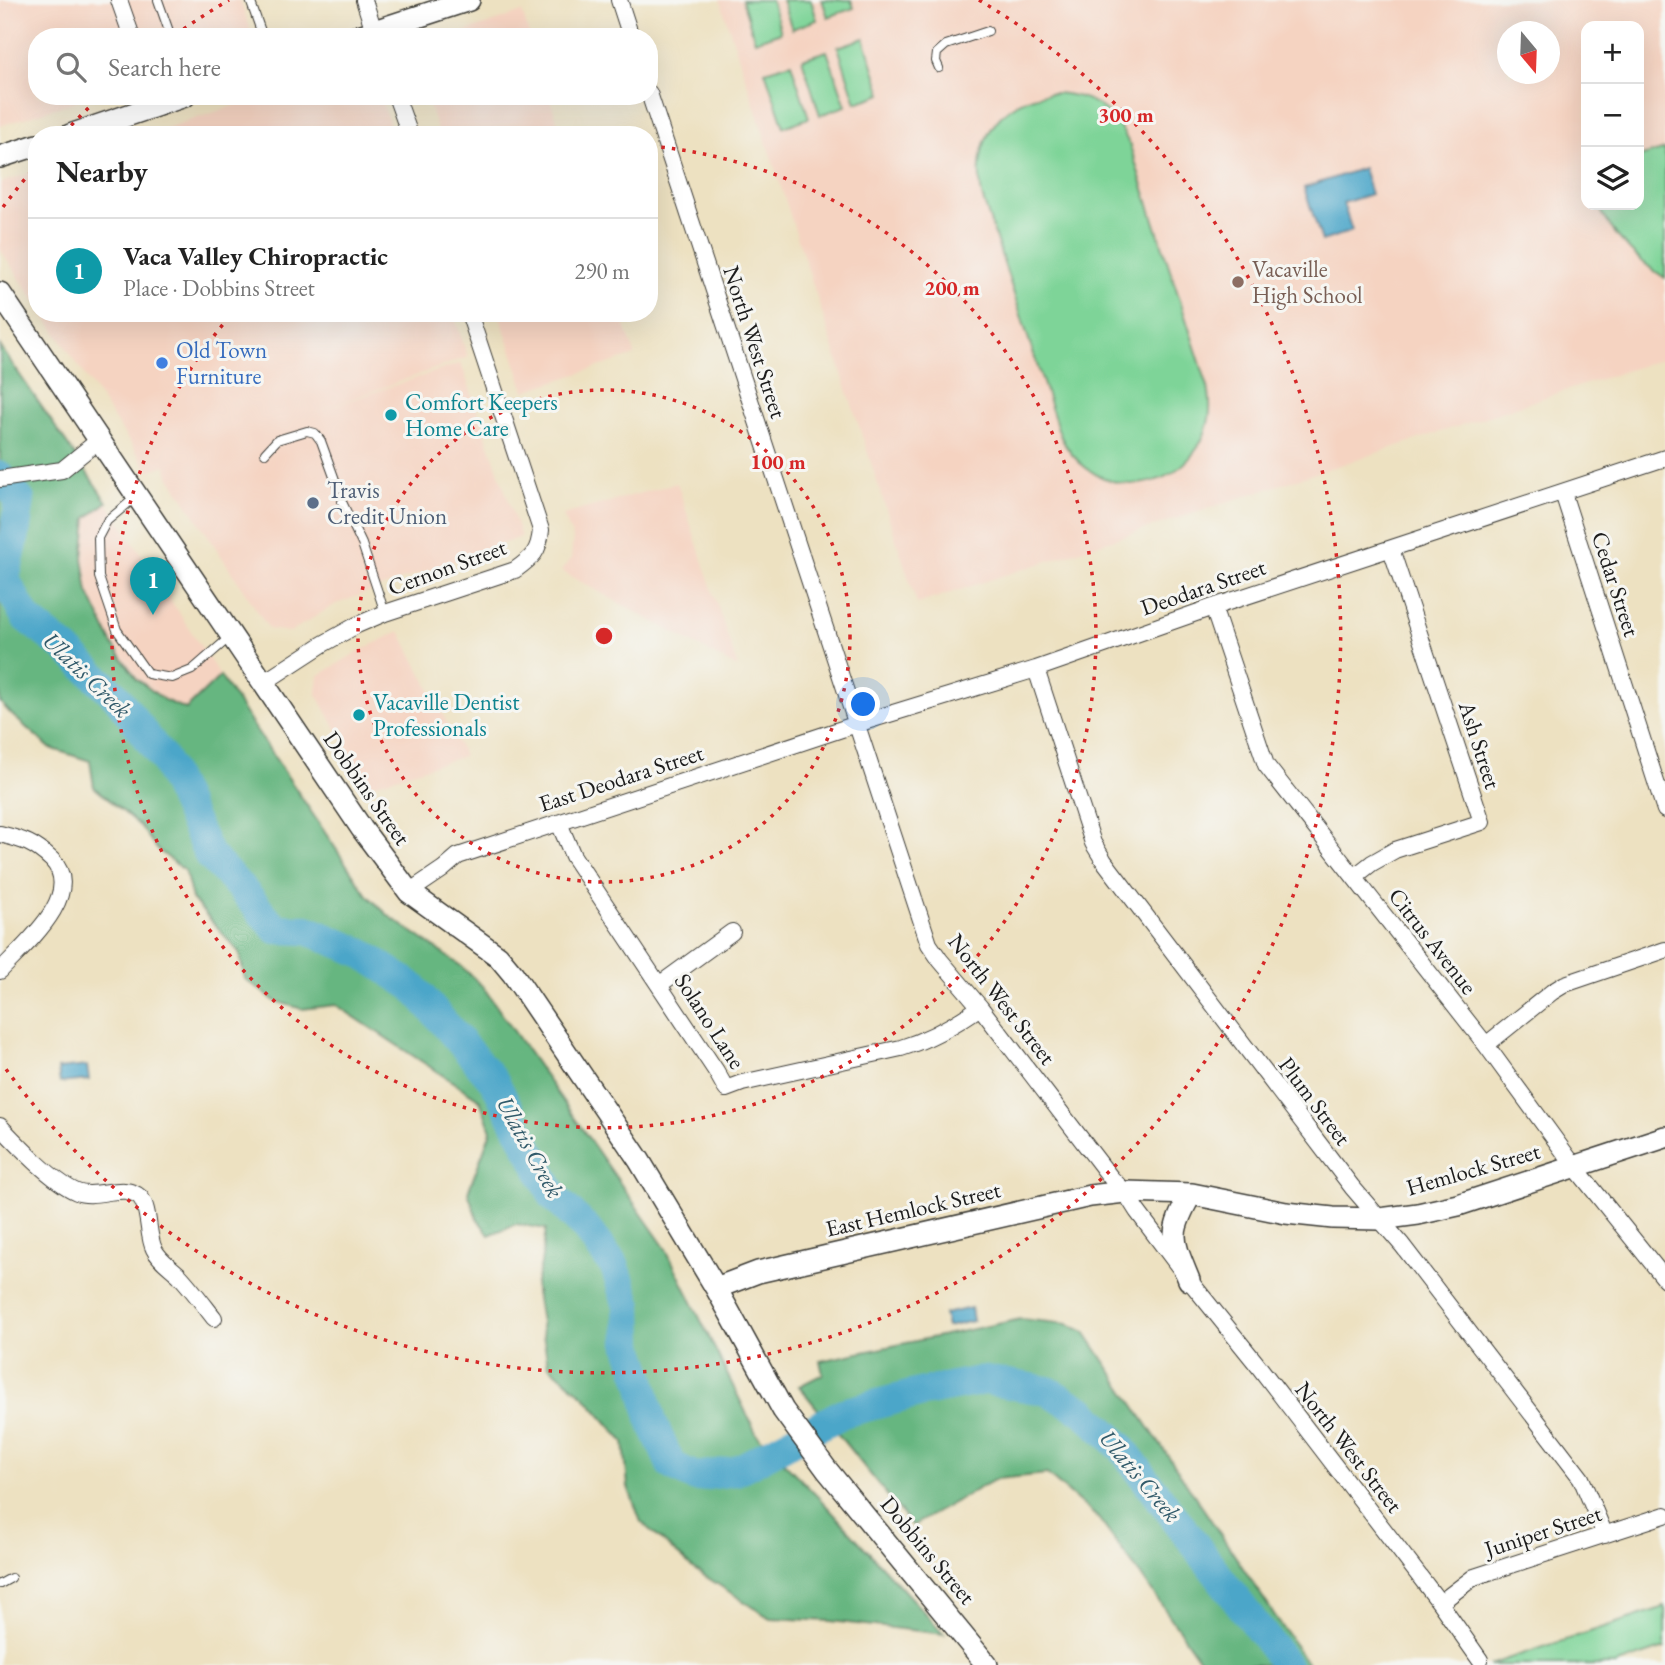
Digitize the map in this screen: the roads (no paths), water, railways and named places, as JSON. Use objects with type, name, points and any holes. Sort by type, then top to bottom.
[{"type":"main road","points":[[389,28],[469,0]]},
{"type":"main road","points":[[92,126],[144,105]]},
{"type":"main road","points":[[0,157],[28,148]]},
{"type":"main road","name":"Dobbins Street","points":[[0,293],[362,829],[409,892],[498,956],[513,974],[639,1160],[716,1287],[783,1409],[827,1470],[987,1665]]},
{"type":"main road","name":"Hemlock Street","points":[[1125,1192],[1191,1194],[1286,1213],[1380,1219],[1458,1205],[1665,1137]]},
{"type":"main road","name":"East Hemlock Street","points":[[716,1287],[758,1272],[1090,1196],[1125,1192]]},
{"type":"main road","points":[[1189,1280],[1174,1238],[1174,1228],[1191,1194]]},
{"type":"street","points":[[119,0],[129,28]]},
{"type":"street","points":[[364,0],[368,28]]},
{"type":"street","points":[[619,0],[628,28]]},
{"type":"street","points":[[399,105],[407,126]]},
{"type":"street","name":"North West Street","points":[[653,105],[929,944],[1111,1178],[1125,1192],[1189,1280],[1440,1603],[1480,1660]]},
{"type":"street","name":"Cernon Street","points":[[263,683],[357,625],[385,613],[515,570],[531,559],[539,546],[541,530],[472,322]]},
{"type":"street","points":[[0,479],[62,470],[99,440]]},
{"type":"street","name":"Deodara Street","points":[[857,724],[1036,669],[1213,607],[1665,458]]},
{"type":"street","name":"Cedar Street","points":[[1563,493],[1665,810]]},
{"type":"street","name":"Ash Street","points":[[1354,877],[1395,850],[1482,822],[1391,548]]},
{"type":"street","name":"Citrus Avenue","points":[[1213,607],[1266,765],[1486,1045],[1575,1167],[1665,1279]]},
{"type":"street","name":"Plum Street","points":[[1036,669],[1093,842],[1104,860],[1352,1187],[1402,1245],[1581,1478],[1605,1535]]},
{"type":"street","name":"East Deodara Street","points":[[409,892],[458,856],[857,724]]},
{"type":"street","name":"Solano Lane","points":[[559,823],[573,856],[726,1089],[923,1041],[941,1033],[980,1007]]},
{"type":"street","points":[[0,834],[34,844],[55,864],[61,874],[62,887],[58,902],[44,925],[0,971]]},
{"type":"street","points":[[659,985],[732,932]]},
{"type":"street","points":[[1486,1045],[1565,984],[1665,950]]},
{"type":"street","points":[[0,1126],[63,1184],[80,1194],[120,1191],[139,1197],[144,1204],[154,1250],[188,1285],[214,1318]]},
{"type":"street","name":"Juniper Street","points":[[1440,1603],[1474,1577],[1665,1515]]},
{"type":"lane","points":[[158,0],[168,28]]},
{"type":"lane","points":[[250,0],[260,28]]},
{"type":"lane","points":[[939,68],[937,53],[946,45],[988,31]]},
{"type":"lane","points":[[265,453],[276,440],[307,431],[315,433],[321,441],[338,488]]},
{"type":"lane","points":[[137,496],[107,521],[98,538],[99,577],[117,630],[148,674],[172,678],[192,670],[231,636]]},
{"type":"lane","points":[[342,502],[362,544],[385,613]]},
{"type":"lane","points":[[0,1584],[11,1578]]},
{"type":"water","points":[[1363,168],[1371,194],[1343,203],[1352,231],[1322,241],[1304,188]]},
{"type":"water","points":[[87,1066],[89,1080],[60,1083],[58,1069]]},
{"type":"water","points":[[971,1308],[973,1321],[947,1327],[944,1314]]},
{"type":"waterway","name":"Ulatis Creek","points":[[0,476],[20,500],[5,579],[26,618],[66,649],[116,696],[165,761],[209,855],[276,929],[307,930],[360,952],[413,987],[494,1081],[554,1197],[585,1227],[615,1267],[628,1306],[629,1344],[652,1422],[671,1465],[695,1477],[736,1471],[843,1413],[923,1392],[985,1380],[1048,1391],[1083,1411],[1122,1448],[1286,1665]]},
{"type":"place","name":"Vacaville High School","points":[[1238,282]]},
{"type":"place","name":"Old Town Furniture","points":[[162,363]]},
{"type":"place","name":"Comfort Keepers Home Care","points":[[391,415]]},
{"type":"place","name":"Travis Credit Union","points":[[313,503]]},
{"type":"place","name":"Vaca Valley Chiropractic","points":[[153,615]]},
{"type":"place","name":"Vacaville Dentist Professionals","points":[[359,715]]}]
